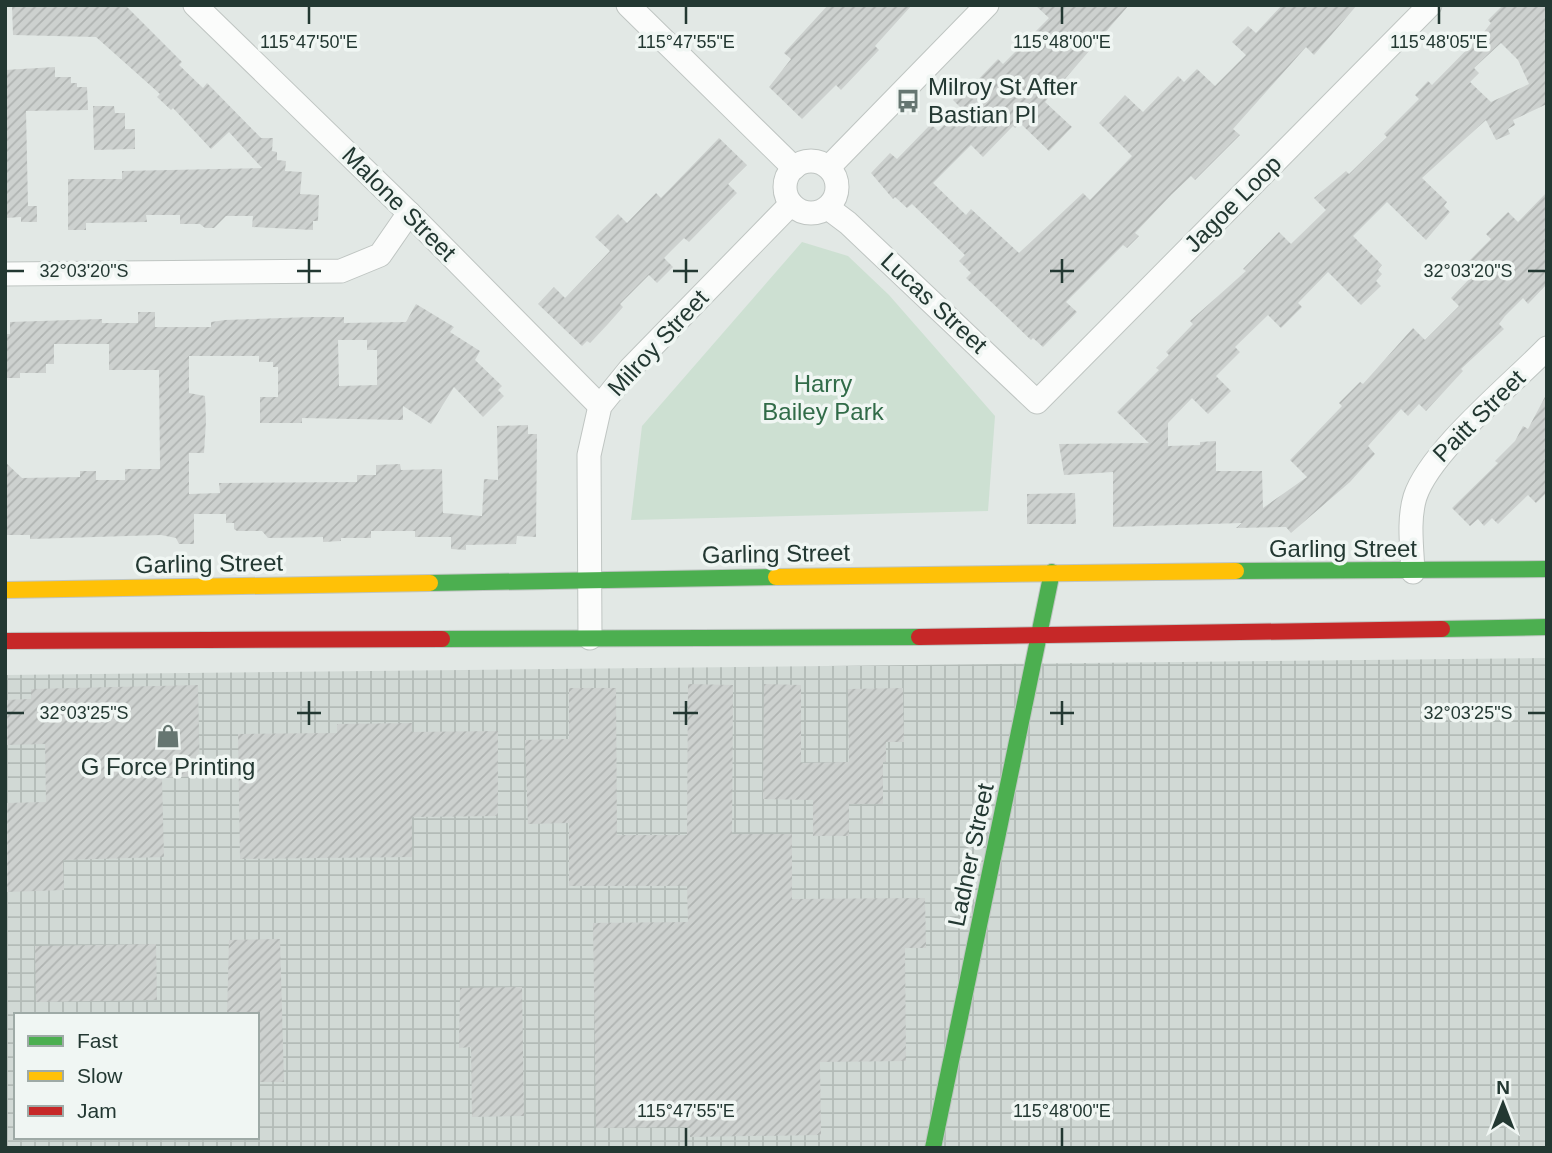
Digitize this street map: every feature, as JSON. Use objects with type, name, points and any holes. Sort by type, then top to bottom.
[{"type":"street","name":"Malone Street","points":[[195,5],[409,213],[600,406]]},
{"type":"street","points":[[628,5],[794,168]]},
{"type":"street","points":[[829,167],[987,5]]},
{"type":"street","name":"Jagoe Loop","points":[[1037,402],[1430,5]]},
{"type":"street","points":[[808,161],[829,167],[838,188],[828,208],[813,214],[797,210],[791,204],[785,186],[794,168],[808,161]]},
{"type":"street","name":"Milroy Street","points":[[590,638],[589,455],[600,406],[630,369],[791,204]]},
{"type":"street","name":"Lucas Street","points":[[828,208],[849,223],[1037,402]]},
{"type":"street","points":[[5,274],[341,271],[380,255],[409,213]]},
{"type":"street","name":"Paitt Street","points":[[1413,572],[1412,516],[1416,497],[1430,466],[1546,350]]},
{"type":"street","name":"Garling Street","points":[[5,590],[1052,572],[1413,572],[1547,569]]},
{"type":"street","name":"Ladner Street","points":[[933,1148],[1052,572]]},
{"type":"street","points":[[5,641],[1040,636],[1547,627]]},
{"type":"shaded area","points":[[1547,658],[1547,1148],[5,1148],[5,675]]},
{"type":"green space","name":"Harry Bailey Park","points":[[802,242],[848,256],[889,295],[995,416],[988,511],[631,520],[642,426]]},
{"type":"building","points":[[12,5],[125,5],[182,62],[179,65],[203,88],[207,83],[261,138],[273,138],[272,151],[277,152],[277,160],[286,161],[285,171],[302,172],[300,194],[319,195],[318,221],[313,221],[313,230],[252,227],[253,216],[226,216],[214,228],[205,228],[200,224],[180,224],[180,215],[146,215],[147,222],[86,223],[86,230],[68,230],[68,179],[122,179],[122,171],[262,168],[229,132],[211,149],[173,108],[171,110],[157,97],[160,94],[96,37],[13,35]]},
{"type":"building","points":[[828,5],[912,5],[875,46],[879,50],[841,90],[836,85],[802,119],[769,87],[791,59],[784,53]]},
{"type":"building","points":[[1035,5],[1129,5],[1045,102],[1072,127],[1049,151],[1020,123],[1015,128],[1013,126],[983,157],[971,145],[933,183],[966,215],[971,209],[1019,253],[1083,193],[1090,200],[1132,156],[1099,123],[1125,95],[1143,112],[1178,76],[1184,82],[1197,69],[1215,86],[1246,55],[1232,42],[1248,26],[1256,33],[1282,5],[1357,5],[1314,55],[1306,47],[1233,129],[1240,135],[1195,180],[1191,176],[1172,194],[1135,233],[1139,236],[1127,248],[1123,245],[1066,302],[1077,312],[1043,347],[1033,338],[1031,340],[966,278],[971,273],[959,261],[965,255],[912,204],[907,208],[895,197],[893,199],[871,173],[890,153],[897,159],[931,124],[938,131],[961,108],[953,100],[965,87],[968,90],[998,59],[1003,64],[1049,18]]},
{"type":"building","points":[[1503,5],[1547,5],[1547,104],[1513,120],[1515,125],[1508,129],[1510,134],[1496,140],[1486,120],[1422,178],[1447,202],[1444,206],[1450,212],[1426,240],[1387,202],[1353,236],[1382,265],[1378,270],[1382,274],[1376,281],[1381,286],[1361,305],[1328,272],[1298,303],[1302,307],[1281,328],[1268,315],[1235,347],[1240,352],[1216,376],[1231,391],[1208,414],[1192,398],[1168,423],[1168,446],[1200,445],[1200,442],[1216,441],[1216,471],[1262,471],[1263,508],[1307,477],[1290,460],[1342,406],[1339,403],[1360,382],[1363,384],[1413,328],[1425,340],[1459,306],[1451,298],[1474,274],[1465,265],[1491,239],[1486,234],[1508,212],[1518,222],[1547,192],[1547,284],[1528,304],[1523,298],[1505,316],[1499,324],[1504,329],[1461,369],[1463,371],[1426,411],[1419,404],[1408,416],[1401,409],[1368,446],[1375,454],[1350,482],[1291,533],[1286,527],[1236,528],[1242,523],[1113,527],[1113,472],[1064,475],[1059,444],[1149,443],[1117,412],[1159,370],[1156,368],[1169,355],[1166,352],[1193,324],[1190,321],[1246,271],[1243,269],[1279,232],[1291,244],[1326,210],[1314,198],[1346,171],[1349,174],[1387,137],[1384,134],[1419,99],[1415,95],[1428,81],[1432,85],[1484,32],[1491,23],[1488,20]],"holes":[[[1501,43],[1518,60],[1529,84],[1491,102],[1470,82],[1479,73],[1474,68]]]},
{"type":"building","points":[[55,67],[55,77],[71,77],[71,83],[77,83],[77,87],[87,87],[88,110],[26,111],[28,206],[37,206],[37,222],[21,222],[21,217],[5,218],[5,70]]},
{"type":"building","points":[[93,106],[114,106],[115,113],[125,113],[125,129],[135,129],[135,149],[94,150]]},
{"type":"building","points":[[719,138],[747,165],[728,184],[737,193],[689,242],[684,238],[664,258],[673,267],[657,283],[649,275],[620,304],[623,307],[608,324],[590,343],[587,341],[582,346],[538,304],[554,287],[565,298],[610,251],[595,237],[618,214],[627,223],[656,193],[661,198]]},
{"type":"building","points":[[416,304],[454,327],[450,332],[480,351],[475,360],[502,386],[498,390],[504,396],[483,417],[454,387],[431,424],[403,406],[403,420],[302,418],[302,423],[260,423],[260,397],[278,397],[278,367],[273,367],[273,362],[259,362],[259,356],[189,356],[189,393],[205,396],[206,421],[204,453],[189,453],[189,494],[220,493],[219,483],[357,482],[357,475],[376,475],[376,465],[400,464],[401,470],[442,469],[443,513],[482,516],[484,479],[498,480],[497,426],[528,425],[528,434],[537,434],[536,537],[517,536],[516,544],[466,545],[466,550],[451,549],[451,537],[415,537],[415,531],[371,531],[371,538],[341,538],[341,541],[323,542],[323,537],[268,538],[262,531],[237,531],[234,529],[234,523],[226,523],[226,514],[194,514],[194,544],[179,544],[176,538],[161,535],[30,539],[30,535],[5,535],[5,462],[22,478],[80,477],[80,471],[96,471],[96,480],[125,480],[125,469],[160,469],[159,370],[109,370],[109,344],[54,344],[54,364],[46,364],[46,373],[20,373],[20,378],[5,378],[5,334],[10,334],[10,322],[102,319],[102,323],[138,323],[138,312],[155,312],[155,327],[211,327],[211,322],[225,320],[311,317],[344,317],[344,323],[406,322]],"holes":[[[338,340],[367,340],[367,350],[377,350],[377,385],[339,386]]]},
{"type":"building","points":[[1547,393],[1547,492],[1536,503],[1528,495],[1498,524],[1492,518],[1484,526],[1478,519],[1470,526],[1452,508],[1498,463],[1495,461],[1515,441],[1523,426],[1528,429]]},
{"type":"building","points":[[1075,493],[1076,524],[1027,524],[1027,494]]},
{"type":"building","points":[[688,684],[733,685],[732,834],[792,834],[792,899],[925,898],[926,948],[905,948],[906,1061],[820,1062],[821,1135],[690,1137],[690,1127],[596,1128],[593,923],[688,922],[687,886],[569,886],[569,823],[528,824],[525,740],[569,739],[569,688],[616,688],[617,835],[687,835]]},
{"type":"building","points":[[764,684],[801,685],[801,763],[849,762],[848,689],[903,688],[904,742],[886,742],[883,804],[849,804],[849,836],[813,836],[813,800],[763,799]]},
{"type":"building","points":[[198,685],[200,776],[162,778],[164,857],[63,860],[64,890],[7,892],[5,803],[46,802],[45,744],[5,745],[5,700],[31,699],[31,689]]},
{"type":"building","points":[[412,723],[412,732],[498,731],[498,816],[412,817],[412,857],[240,859],[238,734],[337,733],[337,724]]},
{"type":"building","points":[[280,939],[284,1082],[259,1082],[259,1013],[227,1013],[229,940]]},
{"type":"building","points":[[156,944],[157,1000],[36,1002],[35,946]]},
{"type":"building","points":[[522,987],[524,1116],[472,1117],[471,1047],[459,1048],[460,988]]},
{"type":"traffic: fast","points":[[1236,571],[1547,569]]},
{"type":"traffic: fast","points":[[933,1148],[1052,572]]},
{"type":"traffic: fast","points":[[430,583],[776,577]]},
{"type":"traffic: fast","points":[[1442,629],[1547,627]]},
{"type":"traffic: fast","points":[[442,639],[919,637]]},
{"type":"traffic: slow","points":[[776,577],[1236,571]]},
{"type":"traffic: slow","points":[[5,590],[430,583]]},
{"type":"traffic: jam","points":[[919,637],[1442,629]]},
{"type":"traffic: jam","points":[[5,641],[442,639]]},
{"type":"place","name":"Milroy St After Bastian Pl","points":[[908,101]]},
{"type":"place","name":"G Force Printing","points":[[168,736]]}]
